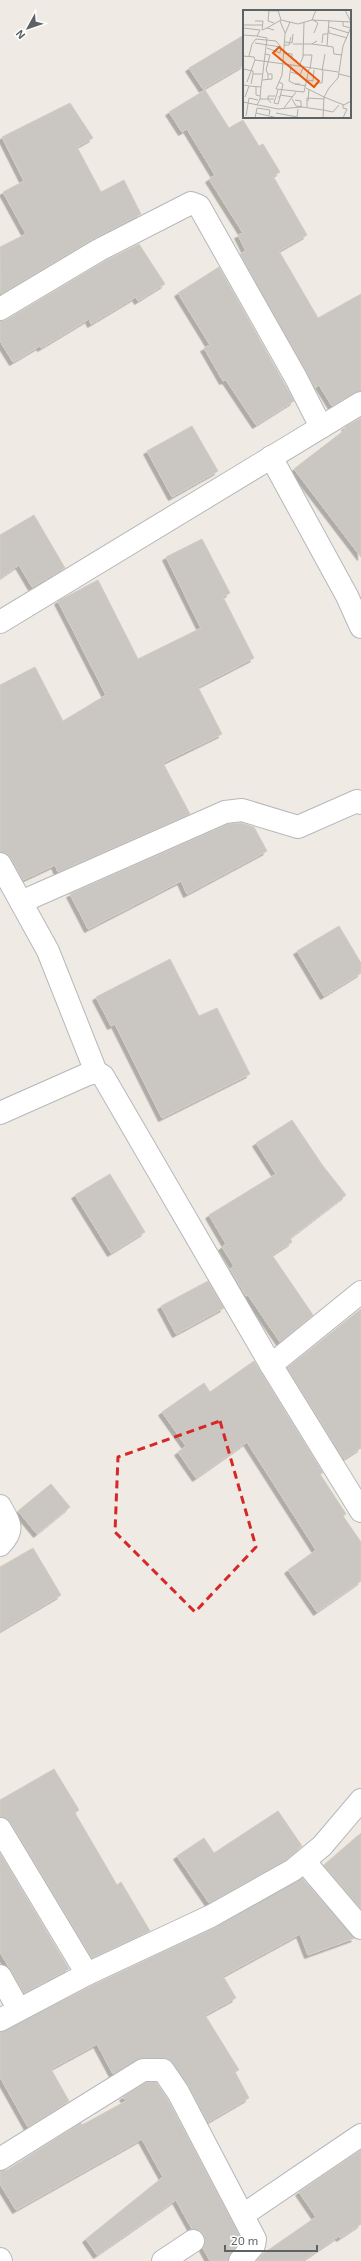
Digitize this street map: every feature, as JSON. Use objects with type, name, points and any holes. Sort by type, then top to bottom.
[{"type":"street","points":[[0,309],[99,250],[191,203],[196,204],[199,206],[288,364],[320,427]]},
{"type":"street","points":[[0,622],[361,403]]},
{"type":"street","points":[[270,457],[347,596],[361,627]]},
{"type":"street","points":[[21,902],[225,812],[242,810],[298,827],[345,805],[357,801],[361,803]]},
{"type":"street","points":[[0,864],[48,951],[96,1072],[103,1076],[271,1365],[361,1511]]},
{"type":"street","points":[[0,1113],[96,1072]]},
{"type":"street","points":[[271,1365],[361,1292]]},
{"type":"street","points":[[0,1506],[10,1526],[10,1532],[0,1545]]},
{"type":"street","points":[[0,1976],[9,2014],[87,1974],[211,1916],[305,1862],[322,1846],[361,1800]]},
{"type":"street","points":[[0,1829],[87,1974]]},
{"type":"street","points":[[305,1862],[361,1928]]},
{"type":"street","points":[[0,2159],[143,2070],[163,2070],[178,2092],[255,2242],[240,2261]]},
{"type":"street","points":[[243,2216],[361,2135]]},
{"type":"street","points":[[163,2261],[193,2241]]},
{"type":"highlighted area","points":[[220,1421],[256,1547],[195,1612],[115,1532],[118,1457]]},
{"type":"building","points":[[243,36],[243,66],[203,89],[189,68]]},
{"type":"building","points":[[205,90],[229,128],[243,120],[259,146],[263,144],[280,172],[273,176],[307,235],[279,251],[318,318],[361,294],[361,391],[332,406],[319,385],[315,388],[240,254],[246,251],[238,235],[243,233],[209,179],[215,175],[187,129],[182,132],[169,112]]},
{"type":"building","points":[[70,103],[93,138],[77,147],[101,192],[124,180],[141,214],[93,239],[1,294],[0,247],[26,234],[3,192],[24,181],[2,137]]},
{"type":"building","points":[[139,244],[165,284],[138,301],[136,297],[91,324],[89,319],[41,348],[40,346],[13,362],[0,341],[0,321],[6,320],[105,261]]},
{"type":"building","points":[[219,267],[294,401],[256,425],[226,380],[223,381],[204,348],[210,345],[178,293]]},
{"type":"building","points":[[361,418],[361,557],[294,469],[346,429],[345,427]]},
{"type":"building","points":[[192,426],[218,471],[172,497],[147,451]]},
{"type":"building","points":[[34,515],[65,568],[32,587],[19,565],[0,578],[0,535]]},
{"type":"building","points":[[202,539],[230,593],[223,597],[254,658],[198,687],[222,734],[163,763],[190,814],[58,872],[55,865],[23,880],[11,858],[6,853],[0,852],[0,685],[35,667],[63,721],[106,695],[58,601],[98,580],[138,659],[201,628],[166,557]]},
{"type":"building","points":[[241,823],[254,827],[267,851],[187,894],[181,881],[88,929],[70,894],[228,824]]},
{"type":"building","points":[[339,926],[361,963],[361,973],[324,996],[297,951]]},
{"type":"building","points":[[170,959],[199,1016],[217,1008],[250,1074],[162,1118],[115,1024],[111,1026],[96,997]]},
{"type":"building","points":[[292,1120],[323,1166],[346,1195],[290,1238],[292,1242],[272,1255],[313,1315],[280,1342],[248,1295],[246,1296],[230,1269],[234,1266],[222,1247],[226,1244],[209,1215],[276,1174],[256,1143]]},
{"type":"building","points":[[110,1174],[145,1232],[111,1253],[75,1195]]},
{"type":"building","points":[[208,1281],[224,1308],[176,1334],[161,1306]]},
{"type":"building","points":[[361,1309],[361,1448],[344,1459],[287,1368]]},
{"type":"building","points":[[254,1361],[323,1473],[320,1474],[346,1514],[343,1516],[361,1542],[361,1581],[317,1612],[288,1570],[316,1550],[247,1442],[196,1478],[178,1452],[186,1446],[162,1412],[204,1383],[210,1392]]},
{"type":"building","points":[[51,1484],[70,1507],[37,1534],[18,1511]]},
{"type":"building","points":[[33,1548],[61,1595],[0,1631],[0,1567]]},
{"type":"building","points":[[54,1769],[79,1810],[75,1813],[117,1885],[121,1882],[150,1931],[92,1958],[11,1823],[6,1818],[0,1817],[0,1800]]},
{"type":"building","points":[[278,1811],[302,1846],[286,1860],[209,1903],[177,1856],[204,1838],[214,1853]]},
{"type":"building","points":[[361,1833],[361,1909],[324,1865]]},
{"type":"building","points":[[0,1853],[69,1969],[24,1993],[0,1952]]},
{"type":"building","points":[[302,1878],[355,1938],[308,1955],[300,1934],[223,1976],[236,1998],[205,2015],[239,2070],[235,2072],[249,2098],[208,2122],[188,2085],[169,2059],[143,2058],[113,2074],[97,2044],[51,2069],[69,2101],[28,2127],[0,2077],[0,2032],[93,1985],[216,1927]]},
{"type":"building","points":[[147,2082],[156,2082],[167,2098],[242,2240],[231,2253],[228,2261],[210,2261],[203,2248],[205,2241],[204,2234],[198,2230],[192,2229],[176,2200],[97,2255],[86,2239],[163,2177],[142,2139],[16,2210],[0,2184],[0,2171],[7,2170],[81,2123],[82,2125],[126,2101],[123,2097]]},
{"type":"building","points":[[361,2150],[361,2224],[340,2238],[339,2236],[302,2261],[257,2261],[264,2253],[316,2217],[299,2192]]}]
